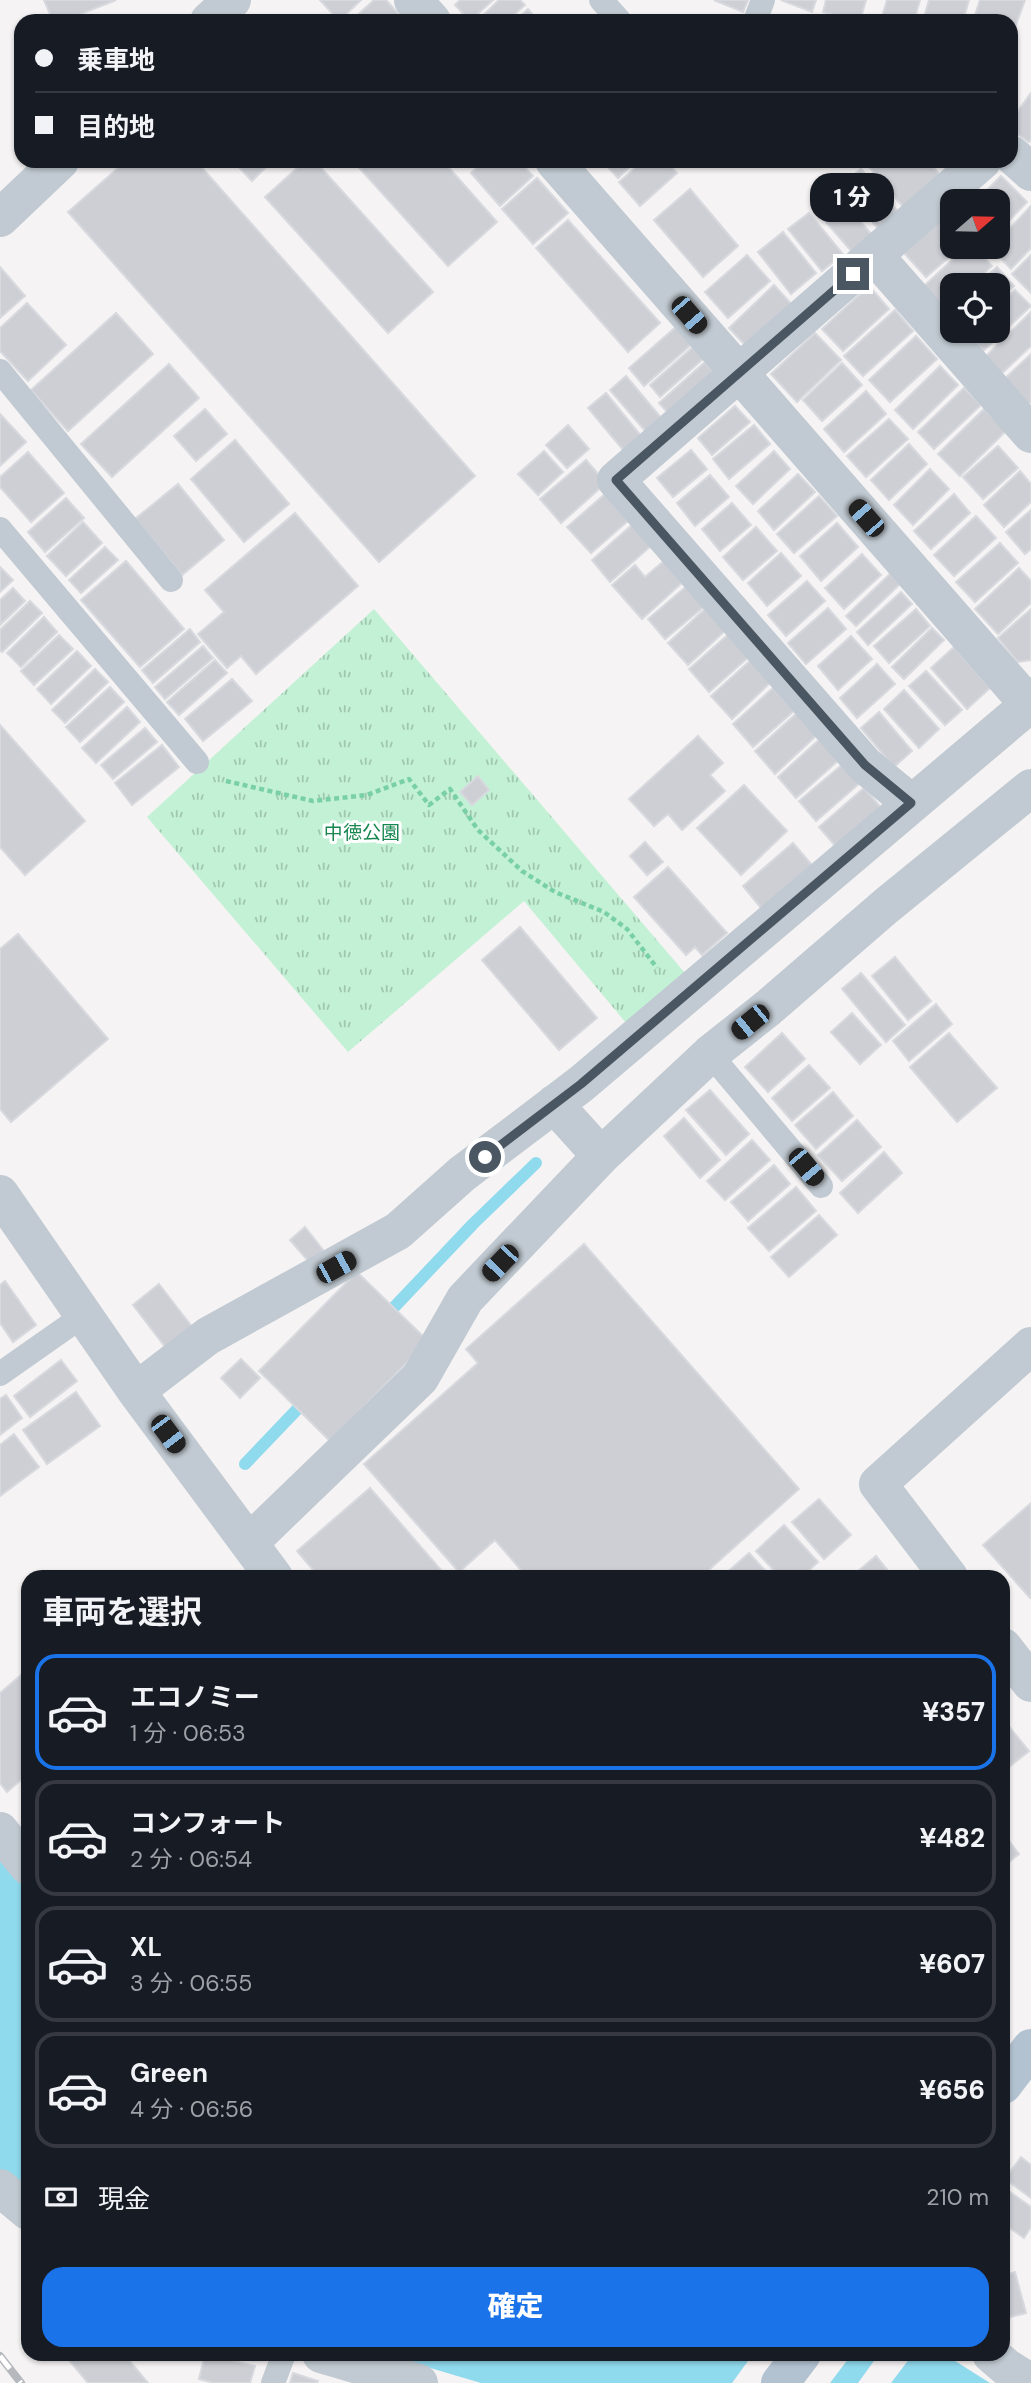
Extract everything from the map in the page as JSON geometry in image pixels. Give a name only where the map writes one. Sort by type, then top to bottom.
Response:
[{"type":"main road","points":[[1010,2076],[1031,2048]]},
{"type":"main road","points":[[779,2383],[796,2361]]},
{"type":"street","points":[[217,14],[232,0]]},
{"type":"street","points":[[413,0],[426,14]]},
{"type":"street","points":[[0,218],[54,168]]},
{"type":"street","points":[[136,1391],[208,1336],[390,1237],[463,1174],[581,1084],[1030,705],[560,168]]},
{"type":"street","points":[[911,803],[865,765],[616,480],[974,168]]},
{"type":"street","points":[[874,255],[1031,434]]},
{"type":"street","points":[[250,1542],[420,1378],[465,1299],[601,1156],[710,1054],[1031,788]]},
{"type":"street","points":[[554,1104],[601,1156]]},
{"type":"street","points":[[0,1194],[136,1391],[269,1570]]},
{"type":"street","points":[[944,1570],[878,1484],[1031,1346]]},
{"type":"street","points":[[1010,1656],[1031,1683]]},
{"type":"street","points":[[0,1831],[21,1857]]},
{"type":"street","points":[[0,2188],[21,2205]]},
{"type":"street","points":[[345,2361],[419,2383]]},
{"type":"street","points":[[999,2361],[1031,2383]]},
{"type":"lane","points":[[601,0],[614,14]]},
{"type":"lane","points":[[0,371],[171,580]]},
{"type":"lane","points":[[0,528],[197,762]]},
{"type":"lane","points":[[710,1054],[821,1185]]},
{"type":"lane","points":[[0,1374],[83,1315]]},
{"type":"lane","points":[[273,2383],[281,2361]]},
{"type":"path","points":[[197,762],[213,778],[313,801],[367,795],[409,779],[429,805],[450,789],[478,830],[522,871],[555,892],[604,912],[627,929],[681,1000]]},
{"type":"green space","name":"中徳公園","points":[[374,609],[685,973],[627,1024],[524,901],[348,1052],[147,817]]},
{"type":"water","points":[[0,1857],[21,1882],[21,2188],[0,2170]]},
{"type":"water","points":[[407,2361],[955,2361],[990,2383],[481,2383]]},
{"type":"pier","points":[[748,2361],[847,2361],[830,2383],[732,2383]]},
{"type":"pier","points":[[874,2361],[908,2361],[891,2383],[858,2383]]},
{"type":"building","points":[[44,0],[116,0],[81,14],[50,14]]},
{"type":"building","points":[[320,0],[361,0],[346,14],[333,14]]},
{"type":"building","points":[[374,0],[386,0],[399,14],[359,14]]},
{"type":"building","points":[[460,0],[493,0],[478,14],[463,14],[455,5]]},
{"type":"building","points":[[499,0],[520,0],[525,5],[515,14],[484,14]]},
{"type":"building","points":[[714,0],[748,0],[743,12]]},
{"type":"building","points":[[781,0],[816,0],[812,12]]},
{"type":"building","points":[[826,0],[866,0],[862,14],[823,12]]},
{"type":"building","points":[[887,0],[920,0],[916,14],[883,14]]},
{"type":"building","points":[[929,0],[969,0],[965,14],[925,14]]},
{"type":"building","points":[[980,0],[1025,0],[1018,19],[1018,14],[975,14]]},
{"type":"building","points":[[1031,93],[1029,142],[1018,134],[1018,111]]},
{"type":"building","points":[[118,168],[202,168],[475,476],[379,562],[68,212]]},
{"type":"building","points":[[240,168],[265,168],[252,181]]},
{"type":"building","points":[[297,168],[321,168],[433,292],[388,333],[265,197]]},
{"type":"building","points":[[359,168],[449,168],[497,222],[448,266]]},
{"type":"building","points":[[476,168],[526,168],[533,176],[500,206],[471,173]]},
{"type":"building","points":[[609,168],[629,168],[618,178]]},
{"type":"building","points":[[635,168],[672,168],[677,173],[640,206],[619,182]]},
{"type":"building","points":[[870,168],[934,168],[941,176],[904,208]]},
{"type":"building","points":[[861,169],[901,215],[881,232],[841,185]]},
{"type":"building","points":[[1001,176],[1027,202],[1010,220],[1010,189],[988,189]]},
{"type":"building","points":[[537,178],[568,213],[533,244],[502,209]]},
{"type":"building","points":[[831,188],[873,236],[853,253],[812,206]]},
{"type":"building","points":[[690,189],[738,246],[703,277],[654,220]]},
{"type":"building","points":[[1031,206],[1031,248],[1011,269],[1001,259],[1010,259],[1010,228]]},
{"type":"building","points":[[809,213],[843,254],[822,271],[788,229]]},
{"type":"building","points":[[568,220],[660,323],[628,352],[536,248]]},
{"type":"building","points":[[940,221],[940,259],[947,259],[926,277],[904,253]]},
{"type":"building","points":[[783,232],[816,273],[791,294],[758,252]]},
{"type":"building","points":[[747,255],[770,281],[728,318],[705,292]]},
{"type":"building","points":[[1031,255],[1031,293],[1012,274]]},
{"type":"building","points":[[953,259],[985,259],[992,266],[984,273],[940,273],[940,304],[924,286]]},
{"type":"building","points":[[0,267],[25,296],[0,318]]},
{"type":"building","points":[[997,267],[1002,273],[990,273]]},
{"type":"building","points":[[774,285],[794,307],[749,349],[729,328]]},
{"type":"building","points":[[869,286],[889,309],[843,351],[822,329]]},
{"type":"building","points":[[1015,290],[1031,306],[1010,326],[1010,295]]},
{"type":"building","points":[[27,303],[66,345],[28,381],[0,351],[0,328]]},
{"type":"building","points":[[895,310],[913,331],[863,376],[844,356]]},
{"type":"building","points":[[1031,312],[1031,346],[1000,375],[984,358],[999,343],[1010,343],[1010,333]]},
{"type":"building","points":[[116,313],[153,354],[68,431],[31,390]]},
{"type":"building","points":[[677,326],[692,344],[644,386],[629,368]]},
{"type":"building","points":[[815,333],[841,360],[797,402],[771,374]]},
{"type":"building","points":[[916,336],[937,359],[890,402],[869,380]]},
{"type":"building","points":[[975,343],[992,343],[983,351]]},
{"type":"building","points":[[693,347],[703,359],[660,397],[650,385]]},
{"type":"building","points":[[1031,354],[1031,402],[1025,407],[1001,382]]},
{"type":"building","points":[[705,362],[716,375],[671,416],[659,403]]},
{"type":"building","points":[[842,363],[862,385],[822,421],[803,400]]},
{"type":"building","points":[[169,364],[199,398],[112,477],[81,444]]},
{"type":"building","points":[[940,366],[958,385],[913,429],[895,410]]},
{"type":"building","points":[[626,376],[662,419],[647,433],[610,390]]},
{"type":"building","points":[[964,388],[981,405],[934,449],[918,432]]},
{"type":"building","points":[[866,391],[886,414],[844,452],[824,429]]},
{"type":"building","points":[[606,393],[641,436],[624,451],[588,408]]},
{"type":"building","points":[[735,406],[750,422],[712,455],[698,438]]},
{"type":"building","points":[[205,409],[227,434],[196,461],[174,436]]},
{"type":"building","points":[[984,409],[1006,431],[960,476],[938,454]]},
{"type":"building","points":[[0,414],[26,442],[0,466]]},
{"type":"building","points":[[889,419],[908,439],[866,477],[847,456]]},
{"type":"building","points":[[568,425],[589,449],[567,468],[546,445]]},
{"type":"building","points":[[754,425],[770,444],[729,479],[713,459]]},
{"type":"building","points":[[235,440],[289,504],[244,542],[191,479]]},
{"type":"building","points":[[909,444],[927,464],[889,500],[871,480]]},
{"type":"building","points":[[998,446],[1018,468],[983,499],[963,477]]},
{"type":"building","points":[[691,450],[707,469],[673,497],[657,478]]},
{"type":"building","points":[[544,451],[563,472],[538,495],[518,474]]},
{"type":"building","points":[[774,451],[790,469],[753,504],[736,486]]},
{"type":"building","points":[[28,452],[64,493],[31,522],[0,487],[0,477]]},
{"type":"building","points":[[586,460],[606,483],[561,523],[540,499]]},
{"type":"building","points":[[930,469],[949,489],[913,525],[894,505]]},
{"type":"building","points":[[1020,471],[1031,484],[1031,502],[1004,527],[984,505]]},
{"type":"building","points":[[798,474],[815,492],[774,530],[758,511]]},
{"type":"building","points":[[710,475],[729,497],[695,526],[677,503]]},
{"type":"building","points":[[178,484],[224,540],[182,575],[135,519]]},
{"type":"building","points":[[605,494],[628,521],[591,553],[567,527]]},
{"type":"building","points":[[954,494],[970,513],[931,549],[914,531]]},
{"type":"building","points":[[819,496],[837,516],[794,553],[777,534]]},
{"type":"building","points":[[66,498],[84,518],[45,552],[28,532]]},
{"type":"building","points":[[732,503],[751,525],[720,551],[702,529]]},
{"type":"building","points":[[1031,510],[1031,549],[1025,554],[1006,532]]},
{"type":"building","points":[[295,513],[358,586],[256,674],[241,656],[227,668],[198,634],[224,612],[205,590]]},
{"type":"building","points":[[976,516],[996,538],[954,576],[934,555]]},
{"type":"building","points":[[83,522],[102,543],[66,576],[47,556]]},
{"type":"building","points":[[837,523],[858,547],[821,581],[800,556]]},
{"type":"building","points":[[633,524],[652,545],[610,582],[592,560]]},
{"type":"building","points":[[756,527],[777,551],[743,580],[723,557]]},
{"type":"building","points":[[1000,543],[1018,563],[975,602],[956,582]]},
{"type":"building","points":[[105,547],[118,560],[81,593],[69,580]]},
{"type":"building","points":[[781,553],[801,576],[767,606],[748,583]]},
{"type":"building","points":[[862,554],[881,575],[844,609],[825,588]]},
{"type":"building","points":[[126,561],[184,629],[140,667],[81,600]]},
{"type":"building","points":[[664,561],[683,582],[642,619],[612,585],[635,565],[645,577]]},
{"type":"building","points":[[0,567],[13,580],[0,592]]},
{"type":"building","points":[[1019,568],[1031,581],[1031,603],[998,634],[975,609]]},
{"type":"building","points":[[890,574],[900,584],[856,626],[846,616]]},
{"type":"building","points":[[807,581],[825,601],[786,636],[768,615]]},
{"type":"building","points":[[688,585],[706,605],[665,639],[648,619]]},
{"type":"building","points":[[13,588],[25,601],[0,625],[0,600]]},
{"type":"building","points":[[901,592],[912,604],[868,645],[857,632]]},
{"type":"building","points":[[30,601],[42,613],[2,652],[0,630]]},
{"type":"building","points":[[706,608],[726,630],[688,665],[668,643]]},
{"type":"building","points":[[828,608],[846,629],[806,664],[788,643]]},
{"type":"building","points":[[916,609],[930,626],[889,663],[874,646]]},
{"type":"building","points":[[1031,609],[1031,660],[1018,662],[998,638]]},
{"type":"building","points":[[44,617],[57,632],[21,667],[7,653]]},
{"type":"building","points":[[932,628],[944,640],[904,679],[892,667]]},
{"type":"building","points":[[190,629],[200,642],[153,683],[142,670]]},
{"type":"building","points":[[731,632],[751,655],[709,692],[689,669]]},
{"type":"building","points":[[59,635],[73,649],[34,685],[21,671]]},
{"type":"building","points":[[851,636],[872,659],[838,690],[818,666]]},
{"type":"building","points":[[203,646],[213,658],[165,699],[155,687]]},
{"type":"building","points":[[954,647],[990,688],[967,709],[931,668]]},
{"type":"building","points":[[77,651],[91,666],[51,704],[37,689]]},
{"type":"building","points":[[752,659],[772,681],[732,719],[711,696]]},
{"type":"building","points":[[215,660],[227,673],[179,715],[167,702]]},
{"type":"building","points":[[877,664],[895,684],[857,718],[840,698]]},
{"type":"building","points":[[95,669],[108,682],[65,723],[52,710]]},
{"type":"building","points":[[926,671],[962,710],[945,725],[909,686]]},
{"type":"building","points":[[232,679],[252,701],[203,741],[185,719]]},
{"type":"building","points":[[110,687],[124,702],[80,742],[66,727]]},
{"type":"building","points":[[773,688],[794,711],[753,747],[733,724]]},
{"type":"building","points":[[904,690],[939,729],[919,748],[884,709]]},
{"type":"building","points":[[127,707],[140,722],[96,763],[82,748]]},
{"type":"building","points":[[879,712],[912,751],[894,767],[861,728]]},
{"type":"building","points":[[797,713],[817,735],[775,774],[755,751]]},
{"type":"building","points":[[0,725],[85,821],[25,875],[0,847]]},
{"type":"building","points":[[145,728],[157,742],[113,779],[101,765]]},
{"type":"building","points":[[698,736],[723,763],[710,775],[725,791],[682,830],[668,814],[654,826],[629,799]]},
{"type":"building","points":[[821,738],[840,759],[796,798],[778,777]]},
{"type":"building","points":[[162,745],[179,767],[132,805],[115,783]]},
{"type":"building","points":[[844,763],[861,782],[816,821],[799,801]]},
{"type":"building","points":[[478,776],[489,790],[472,805],[460,792]]},
{"type":"building","points":[[744,785],[787,831],[741,875],[697,828]]},
{"type":"building","points":[[864,788],[883,810],[838,849],[819,827]]},
{"type":"building","points":[[645,842],[663,862],[647,875],[630,856]]},
{"type":"building","points":[[793,843],[817,871],[766,914],[743,886]]},
{"type":"building","points":[[668,867],[727,933],[702,955],[695,947],[686,955],[634,897]]},
{"type":"building","points":[[520,927],[597,1018],[559,1050],[482,960]]},
{"type":"building","points":[[18,934],[108,1039],[11,1122],[0,1109],[0,949]]},
{"type":"building","points":[[895,957],[931,1001],[908,1020],[872,976]]},
{"type":"building","points":[[861,973],[905,1025],[886,1042],[842,989]]},
{"type":"building","points":[[936,1004],[952,1024],[909,1061],[893,1041]]},
{"type":"building","points":[[852,1013],[881,1045],[860,1064],[831,1032]]},
{"type":"building","points":[[782,1033],[805,1059],[768,1092],[745,1067]]},
{"type":"building","points":[[949,1033],[997,1088],[957,1122],[910,1067]]},
{"type":"building","points":[[809,1065],[830,1088],[792,1121],[772,1098]]},
{"type":"building","points":[[710,1090],[749,1134],[726,1155],[686,1110]]},
{"type":"building","points":[[833,1092],[853,1116],[816,1149],[795,1125]]},
{"type":"building","points":[[684,1118],[720,1160],[700,1178],[664,1136]]},
{"type":"building","points":[[857,1120],[881,1147],[842,1181],[818,1155]]},
{"type":"building","points":[[752,1140],[770,1160],[725,1200],[707,1181]]},
{"type":"building","points":[[884,1152],[902,1173],[858,1213],[840,1193]]},
{"type":"building","points":[[774,1165],[790,1184],[748,1221],[731,1202]]},
{"type":"building","points":[[796,1187],[816,1211],[769,1251],[748,1228]]},
{"type":"building","points":[[819,1215],[837,1235],[789,1277],[771,1257]]},
{"type":"building","points":[[305,1227],[324,1251],[310,1263],[290,1240]]},
{"type":"building","points":[[584,1244],[799,1489],[709,1570],[521,1570],[495,1540],[461,1570],[457,1570],[364,1464],[478,1363],[466,1349]]},
{"type":"building","points":[[357,1272],[428,1341],[330,1441],[259,1371]]},
{"type":"building","points":[[5,1281],[36,1325],[13,1342],[0,1323],[0,1285]]},
{"type":"building","points":[[159,1284],[193,1328],[166,1348],[133,1305]]},
{"type":"building","points":[[241,1359],[260,1378],[240,1398],[221,1378]]},
{"type":"building","points":[[61,1360],[77,1381],[30,1417],[14,1396]]},
{"type":"building","points":[[76,1392],[100,1426],[47,1464],[23,1430]]},
{"type":"building","points":[[6,1395],[22,1418],[0,1435],[0,1399]]},
{"type":"building","points":[[14,1434],[39,1467],[0,1496],[0,1445]]},
{"type":"building","points":[[370,1488],[441,1570],[313,1570],[297,1551]]},
{"type":"building","points":[[819,1499],[851,1535],[824,1559],[792,1522]]},
{"type":"building","points":[[1031,1503],[1031,1598],[1010,1575],[1010,1570],[1005,1570],[983,1545]]},
{"type":"building","points":[[784,1525],[818,1562],[809,1570],[774,1570],[756,1551]]},
{"type":"building","points":[[749,1553],[765,1570],[730,1570]]},
{"type":"building","points":[[876,1556],[887,1570],[859,1570]]},
{"type":"building","points":[[21,1675],[21,1780],[7,1792],[0,1783],[0,1693]]},
{"type":"building","points":[[1010,1728],[1029,1751],[1010,1766]]},
{"type":"building","points":[[1010,1842],[1019,1854],[1010,1861]]},
{"type":"building","points":[[1021,2157],[1031,2165],[1031,2198],[1010,2183],[1010,2172]]},
{"type":"building","points":[[1010,2192],[1031,2207],[1031,2227],[1024,2238],[1010,2228]]},
{"type":"building","points":[[1015,2272],[1026,2313],[1010,2317],[1010,2274]]},
{"type":"building","points":[[70,2361],[130,2361],[148,2383],[88,2383]]},
{"type":"building","points":[[203,2361],[234,2361],[255,2366],[250,2383],[214,2383],[199,2379]]},
{"type":"building","points":[[293,2373],[318,2381],[290,2383]]},
{"type":"waterway","points":[[382,1320],[473,1224],[536,1163]]},
{"type":"waterway","points":[[245,1464],[307,1399]]},
{"type":"railway","points":[[0,2356],[21,2383]]},
{"type":"route","points":[[485,1157],[581,1084],[911,803],[865,765],[616,480],[853,274]]}]
